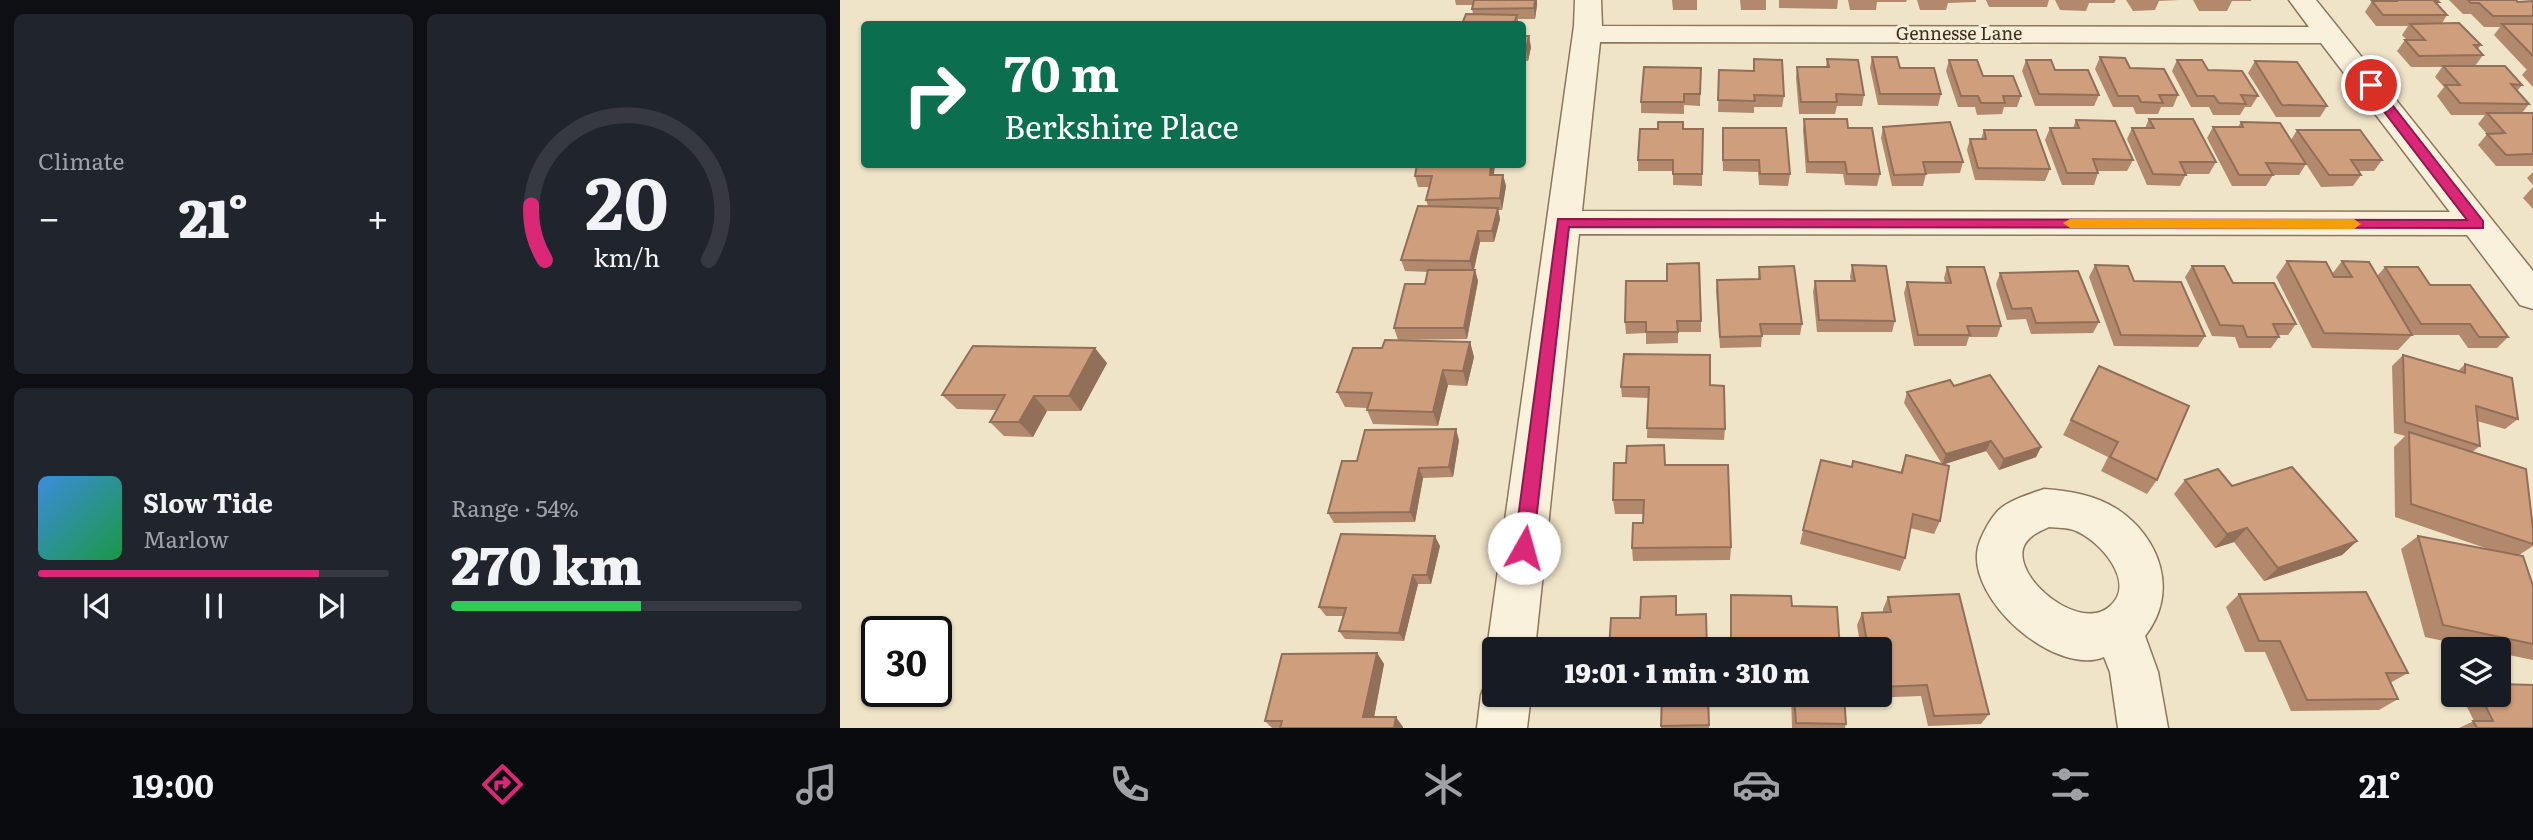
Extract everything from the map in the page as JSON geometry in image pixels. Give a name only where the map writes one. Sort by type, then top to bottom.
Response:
[{"type":"street","points":[[2302,0],[2533,296]]},
{"type":"street","points":[[1512,637],[1588,17]]},
{"type":"street","name":"Gennesse Lane","points":[[1588,17],[2330,35]]},
{"type":"street","points":[[1563,222],[2479,224]]},
{"type":"street","points":[[2119,629],[2134,672],[2143,728]]},
{"type":"street","points":[[1502,728],[1505,707]]},
{"type":"building","points":[[1474,0],[1535,0],[1534,8],[1472,9]]},
{"type":"building","points":[[2396,0],[2437,0],[2439,2],[2435,2],[2447,15],[2383,15],[2372,1],[2398,1]]},
{"type":"building","points":[[2468,0],[2533,1],[2533,16],[2493,16],[2479,3],[2471,3]]},
{"type":"building","points":[[1466,14],[1517,15],[1515,21],[1463,21]]},
{"type":"building","points":[[2459,23],[2481,45],[2474,45],[2483,55],[2419,56],[2405,40],[2425,40],[2410,24]]},
{"type":"building","points":[[2502,24],[2533,24],[2533,56]]},
{"type":"building","points":[[1872,57],[1897,57],[1900,68],[1934,68],[1941,94],[1880,94]]},
{"type":"building","points":[[2100,57],[2125,58],[2130,68],[2164,69],[2178,95],[2159,95],[2163,103],[2141,102],[2138,96],[2118,96]]},
{"type":"building","points":[[1754,59],[1782,60],[1784,96],[1754,95],[1755,101],[1718,100],[1719,70],[1754,71]]},
{"type":"building","points":[[1827,59],[1858,60],[1864,95],[1836,94],[1837,102],[1801,102],[1797,67],[1829,67]]},
{"type":"building","points":[[1949,60],[1977,60],[1983,76],[2013,76],[2021,96],[2003,96],[2005,103],[1981,103],[1978,96],[1961,96]]},
{"type":"building","points":[[2026,60],[2051,60],[2055,70],[2088,70],[2099,95],[2039,94]]},
{"type":"building","points":[[2177,60],[2202,60],[2208,70],[2242,71],[2258,96],[2241,95],[2246,104],[2219,103],[2214,96],[2197,96]]},
{"type":"building","points":[[2255,61],[2297,62],[2327,106],[2282,105]]},
{"type":"building","points":[[2443,66],[2505,66],[2522,85],[2511,84],[2529,104],[2460,103],[2445,85],[2460,85]]},
{"type":"building","points":[[1644,67],[1701,68],[1700,94],[1684,94],[1684,102],[1641,102]]},
{"type":"building","points":[[2487,113],[2533,113],[2533,154],[2506,155],[2487,134],[2505,133]]},
{"type":"building","points":[[1804,119],[1847,119],[1848,128],[1872,128],[1880,174],[1847,174],[1845,162],[1808,162]]},
{"type":"building","points":[[2149,119],[2193,119],[2216,162],[2180,162],[2186,175],[2153,174],[2132,128],[2154,128]]},
{"type":"building","points":[[2076,120],[2115,121],[2133,160],[2093,159],[2098,173],[2067,173],[2050,128],[2079,128]]},
{"type":"building","points":[[1658,122],[1683,122],[1683,129],[1703,129],[1702,174],[1673,174],[1673,160],[1638,160],[1640,129],[1658,129]]},
{"type":"building","points":[[1950,122],[1963,162],[1923,162],[1926,174],[1894,175],[1883,127]]},
{"type":"building","points":[[2241,122],[2280,123],[2306,164],[2266,163],[2273,175],[2239,175],[2213,127],[2243,127]]},
{"type":"building","points":[[1723,128],[1786,128],[1790,174],[1760,174],[1759,160],[1723,160]]},
{"type":"building","points":[[1984,130],[2036,130],[2050,169],[1978,168],[1970,139],[1986,139]]},
{"type":"building","points":[[2297,130],[2360,130],[2382,160],[2351,160],[2361,175],[2329,175]]},
{"type":"building","points":[[1416,168],[1491,168],[1490,175],[1503,175],[1500,198],[1426,200],[1432,176],[1415,176]]},
{"type":"building","points":[[1418,206],[1498,208],[1492,231],[1478,231],[1470,261],[1401,260]]},
{"type":"building","points":[[2287,261],[2326,262],[2334,277],[2352,277],[2342,261],[2369,262],[2412,335],[2324,333]]},
{"type":"building","points":[[1699,263],[1701,321],[1677,321],[1678,332],[1646,332],[1646,322],[1625,322],[1626,281],[1667,281],[1667,264]]},
{"type":"building","points":[[1852,265],[1886,266],[1895,321],[1819,320],[1815,281],[1855,281]]},
{"type":"building","points":[[2095,265],[2128,266],[2134,281],[2181,282],[2205,336],[2121,335]]},
{"type":"building","points":[[1794,266],[1802,324],[1760,324],[1762,336],[1720,337],[1717,280],[1760,279],[1759,267]]},
{"type":"building","points":[[2192,266],[2224,266],[2233,283],[2274,283],[2296,324],[2273,324],[2279,337],[2247,337],[2243,326],[2220,325]]},
{"type":"building","points":[[1947,267],[1984,267],[2001,326],[1967,326],[1970,335],[1918,335],[1907,282],[1951,283]]},
{"type":"building","points":[[2385,267],[2418,267],[2430,285],[2470,285],[2508,337],[2479,337],[2470,324],[2421,324]]},
{"type":"building","points":[[1428,270],[1475,270],[1464,328],[1394,328],[1405,284],[1425,284]]},
{"type":"building","points":[[2078,271],[2099,322],[2036,323],[2031,308],[2012,309],[2000,273]]},
{"type":"building","points":[[1385,340],[1470,342],[1463,371],[1443,370],[1433,412],[1367,410],[1372,393],[1337,392],[1353,348],[1382,348]]},
{"type":"building","points":[[973,346],[1095,348],[1069,396],[1034,396],[1019,422],[990,422],[1005,395],[942,395]]},
{"type":"building","points":[[1624,354],[1710,355],[1710,385],[1724,386],[1725,429],[1647,428],[1649,387],[1621,387]]},
{"type":"building","points":[[2403,355],[2465,373],[2465,364],[2512,378],[2518,419],[2476,406],[2480,446],[2405,422]]},
{"type":"building","points":[[2099,366],[2189,406],[2157,480],[2110,457],[2118,442],[2071,420]]},
{"type":"building","points":[[1990,375],[2041,447],[2004,459],[1991,441],[1946,454],[1907,392],[1950,380],[1954,386]]},
{"type":"building","points":[[1456,429],[1449,467],[1419,468],[1410,512],[1328,513],[1342,461],[1357,461],[1365,430]]},
{"type":"building","points":[[2409,432],[2526,469],[2533,544],[2411,504]]},
{"type":"building","points":[[1664,445],[1665,465],[1728,465],[1731,547],[1632,548],[1633,523],[1643,523],[1644,500],[1613,500],[1614,463],[1626,463],[1627,446]]},
{"type":"building","points":[[1906,455],[1949,466],[1940,521],[1913,514],[1905,558],[1803,530],[1821,460],[1852,467],[1853,461],[1902,473]]},
{"type":"building","points":[[2292,467],[2357,541],[2278,568],[2247,528],[2227,534],[2185,480],[2218,469],[2232,486]]},
{"type":"building","points":[[1341,534],[1435,536],[1427,575],[1413,575],[1399,633],[1339,631],[1346,608],[1319,607]]},
{"type":"building","points":[[2418,536],[2523,556],[2533,586],[2533,644],[2511,639],[2511,637],[2443,625]]},
{"type":"building","points":[[2366,592],[2408,673],[2386,673],[2398,699],[2307,700],[2280,641],[2259,641],[2239,594]]},
{"type":"building","points":[[1959,594],[1989,714],[1934,716],[1927,685],[1892,686],[1892,637],[1866,637],[1862,613],[1891,612],[1888,597]]},
{"type":"building","points":[[1731,595],[1791,596],[1792,606],[1837,607],[1839,637],[1731,637]]},
{"type":"building","points":[[1676,596],[1676,615],[1706,614],[1707,637],[1610,637],[1611,618],[1640,618],[1641,597]]},
{"type":"building","points":[[1377,653],[1363,717],[1396,717],[1394,728],[1280,728],[1282,721],[1265,721],[1282,654]]},
{"type":"building","points":[[2511,684],[2533,685],[2533,728],[2477,728],[2473,721],[2493,721],[2486,707],[2511,707]]},
{"type":"building","points":[[1662,707],[1708,707],[1709,725],[1661,726]]},
{"type":"building","points":[[1795,707],[1845,707],[1846,724],[1796,723]]},
{"type":"slow traffic","points":[[2070,223],[2354,224]]},
{"type":"route","points":[[1524,548],[1563,222],[2479,224],[2371,85]]}]
